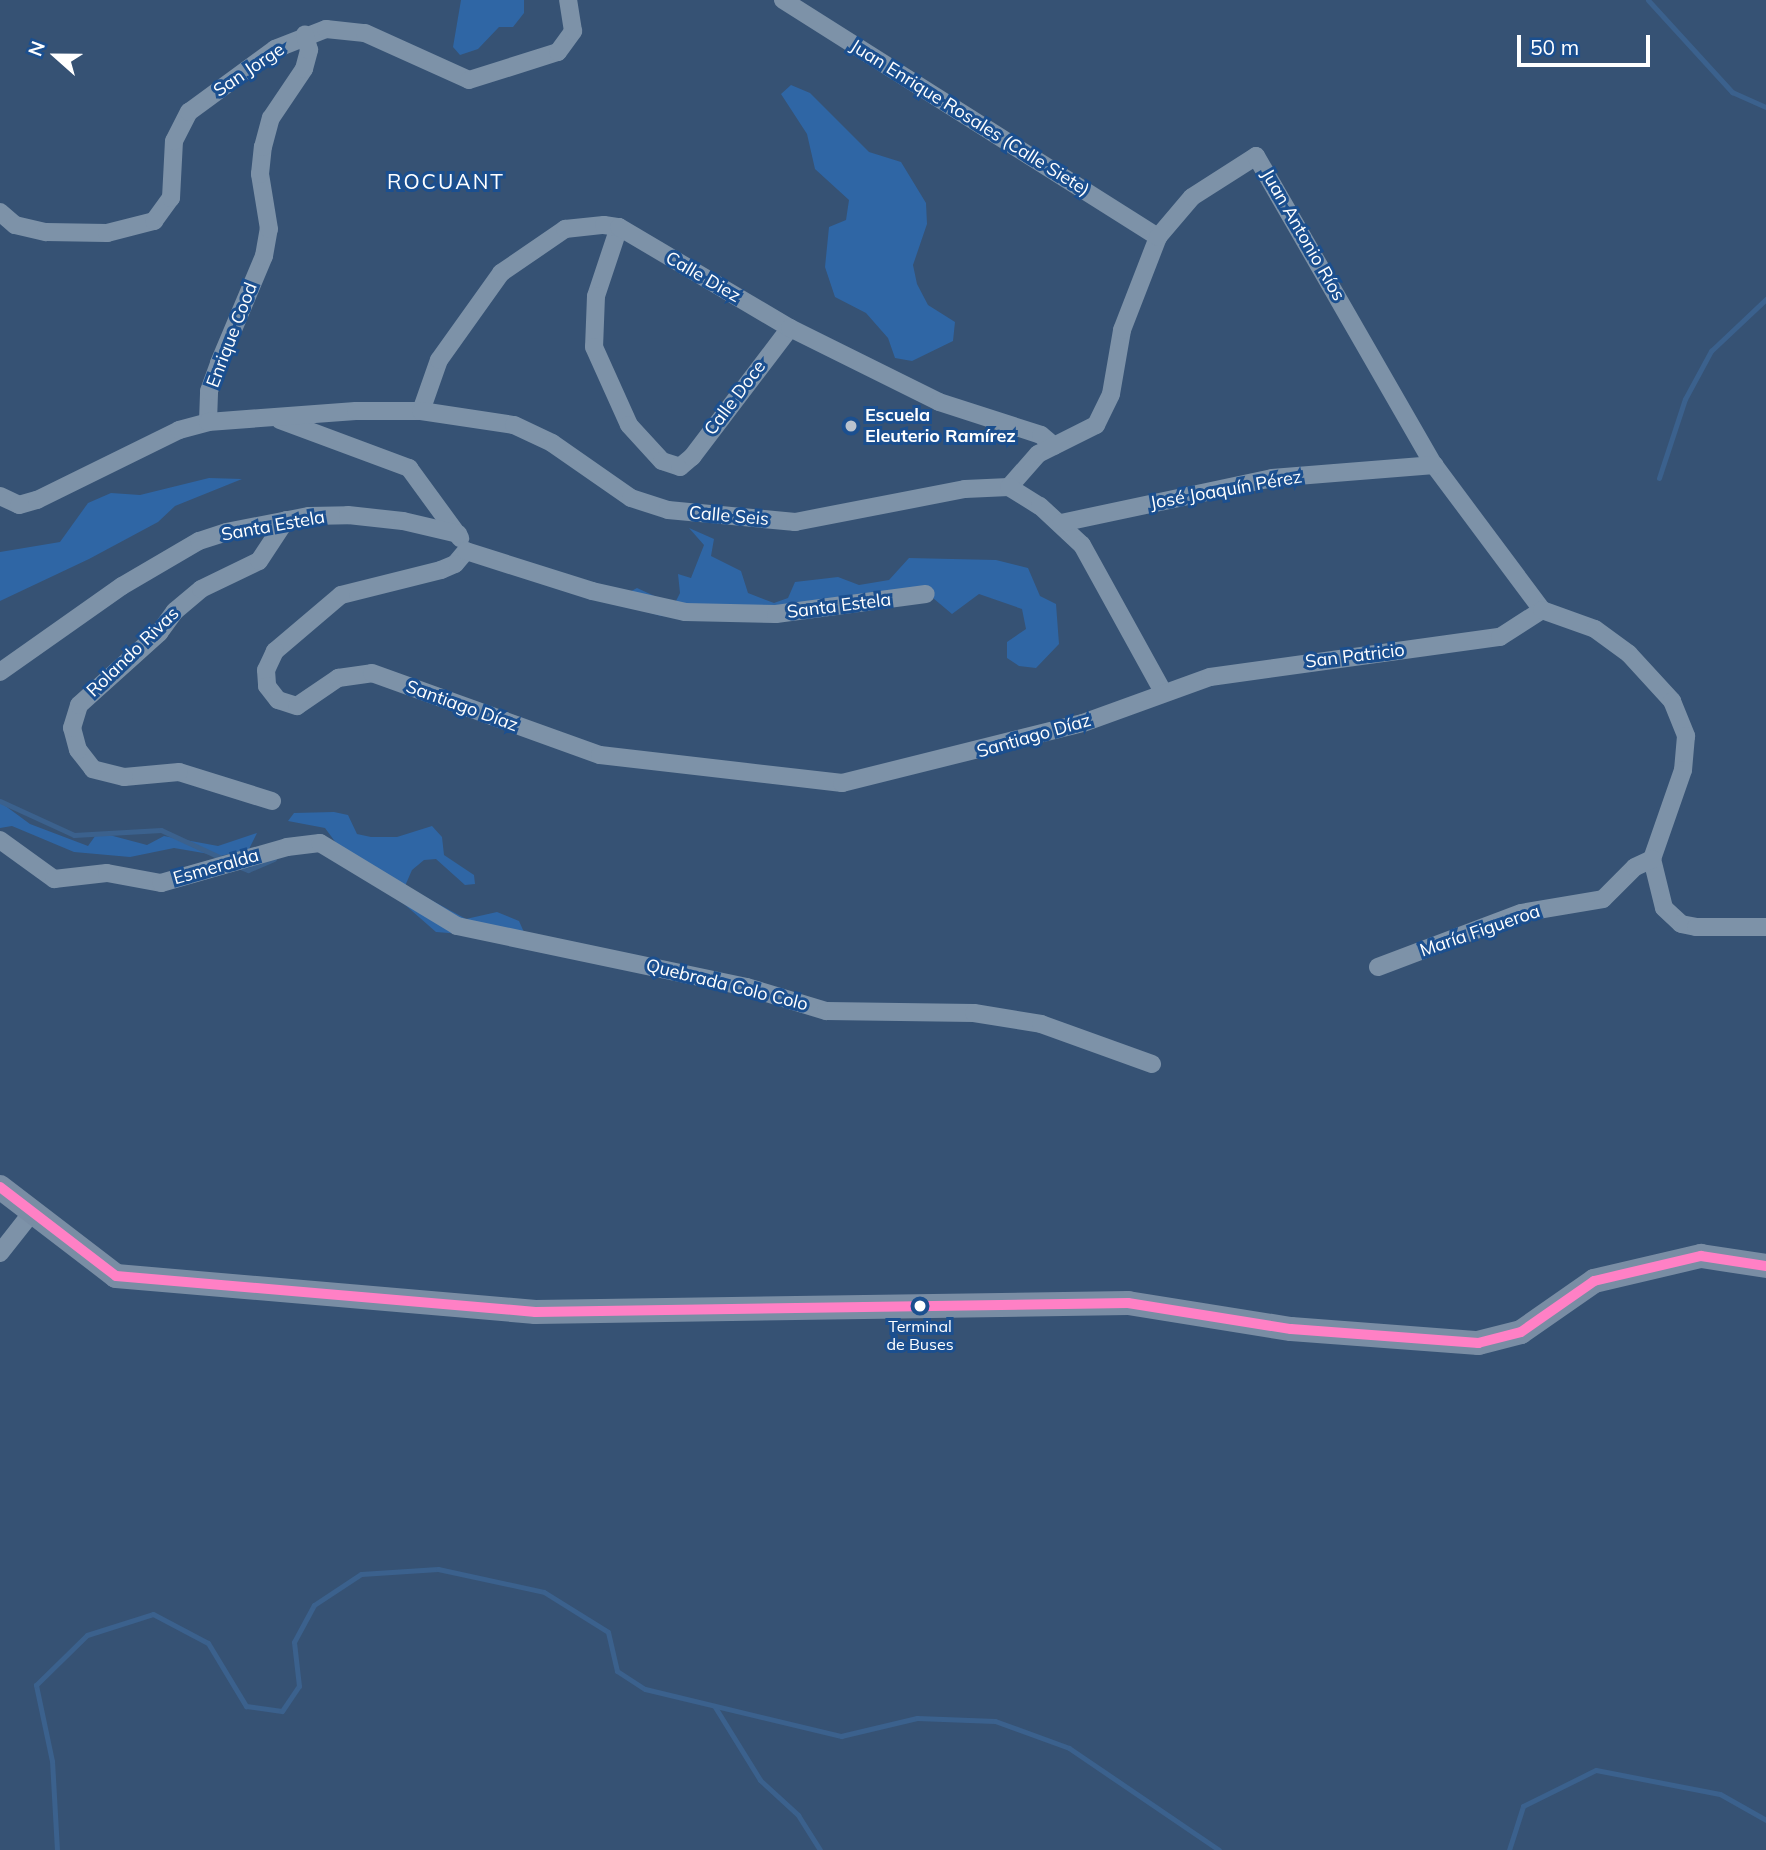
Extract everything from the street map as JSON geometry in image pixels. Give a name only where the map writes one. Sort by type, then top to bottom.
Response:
[{"type":"street","name":"San Jorge","points":[[0,212],[15,225],[46,232],[107,233],[153,221],[171,198],[174,141],[189,112],[255,61],[305,35],[326,29],[365,33],[469,80],[558,52],[573,31],[568,0]]},
{"type":"street","name":"Juan Enrique Rosales (Calle Siete)","points":[[783,0],[1158,237]]},
{"type":"street","name":"Enrique Cood","points":[[208,422],[219,363],[264,256],[269,229],[260,174],[263,147],[271,118],[304,69],[309,50],[305,35]]},
{"type":"street","name":"Juan Antonio Ríos","points":[[1009,487],[1038,454],[1096,425],[1111,394],[1122,330],[1158,237],[1192,197],[1256,156],[1434,465],[1542,610]]},
{"type":"street","points":[[421,411],[439,360],[501,273],[565,229],[619,227]]},
{"type":"street","name":"Calle Diez","points":[[619,227],[790,328],[939,402],[1041,435],[1054,446]]},
{"type":"street","name":"Calle Doce","points":[[619,227],[596,296],[594,347],[629,425],[662,461],[680,467],[692,457],[790,328]]},
{"type":"street","name":"Calle Seis","points":[[208,422],[421,411],[535,432],[604,482],[668,510],[795,522],[965,489],[1009,487]]},
{"type":"street","points":[[272,417],[409,468],[462,543]]},
{"type":"street","points":[[0,496],[19,505],[37,500],[178,430],[208,422]]},
{"type":"street","name":"José Joaquín Pérez","points":[[1061,523],[1272,478],[1434,465]]},
{"type":"street","points":[[1009,487],[1061,523],[1082,545],[1163,692]]},
{"type":"street","name":"Santa Estela","points":[[0,673],[122,586],[199,541],[286,520],[385,518],[462,543],[580,588],[685,612],[776,614],[926,594]]},
{"type":"street","name":"Rolando Rivas","points":[[272,801],[179,772],[124,777],[93,769],[78,750],[72,728],[79,705],[159,633],[175,611],[201,589],[258,561],[286,520]]},
{"type":"street","name":"Santiago Díaz","points":[[462,543],[455,565],[341,595],[275,651],[266,670],[267,686],[278,700],[297,706],[338,678],[354,672],[372,673],[600,755],[842,783],[1083,723],[1163,692]]},
{"type":"street","points":[[1542,610],[1595,629],[1629,654],[1672,701],[1686,736],[1683,770],[1653,859],[1664,908],[1681,924],[1766,927]]},
{"type":"street","name":"San Patricio","points":[[1163,692],[1210,677],[1500,637],[1542,610]]},
{"type":"street","name":"Esmeralda","points":[[0,840],[54,879],[107,873],[161,883],[287,847],[320,843]]},
{"type":"street","name":"Quebrada Colo Colo","points":[[320,843],[457,926],[747,987],[826,1011],[974,1013],[1041,1024],[1152,1064]]},
{"type":"street","name":"María Figueroa","points":[[1378,967],[1521,914],[1602,899],[1635,867],[1653,859]]},
{"type":"street","points":[[0,1187],[107,1272],[178,1285],[536,1312],[752,1305],[1128,1303],[1291,1329],[1478,1343],[1521,1332],[1594,1281],[1701,1256],[1766,1266]]},
{"type":"street","points":[[0,1253],[33,1211]]},
{"type":"shaded area","points":[[461,0],[524,0],[524,13],[513,27],[499,27],[478,49],[460,55],[453,47]]},
{"type":"shaded area","points":[[791,85],[810,93],[869,152],[901,162],[926,203],[927,224],[913,265],[917,284],[928,305],[955,322],[953,341],[912,361],[895,358],[888,338],[866,313],[835,297],[825,267],[829,227],[846,220],[849,200],[815,169],[807,134],[781,94]]},
{"type":"shaded area","points":[[209,478],[242,479],[175,506],[158,522],[89,559],[0,601],[0,552],[60,542],[88,503],[111,493],[140,495]]},
{"type":"shaded area","points":[[689,528],[714,539],[711,556],[741,571],[748,593],[774,603],[788,598],[795,582],[838,577],[859,585],[889,580],[909,558],[996,560],[1028,568],[1040,596],[1056,604],[1059,644],[1036,668],[1019,666],[1007,658],[1007,642],[1026,629],[1022,609],[979,594],[952,614],[927,593],[774,621],[661,616],[627,606],[620,597],[637,588],[674,605],[680,593],[678,574],[691,578],[704,545]]},
{"type":"shaded area","points":[[0,802],[30,824],[88,846],[98,832],[147,845],[164,836],[218,846],[257,833],[249,849],[221,856],[174,848],[130,857],[74,852],[12,826],[0,828]]},
{"type":"shaded area","points":[[334,812],[348,815],[357,834],[371,837],[397,837],[432,826],[442,837],[444,855],[474,875],[475,884],[465,885],[436,859],[424,860],[412,870],[405,886],[466,919],[497,912],[519,921],[527,939],[436,932],[339,847],[325,828],[288,821],[294,813]]},
{"type":"waterway","points":[[1648,0],[1732,92],[1766,107]]},
{"type":"waterway","points":[[1659,478],[1685,399],[1711,351],[1766,299]]},
{"type":"waterway","name":"Quebrada Colo Colo","points":[[0,801],[74,835],[161,830],[226,860]]},
{"type":"waterway","name":"Quebrada Colo Colo","points":[[238,866],[248,870],[274,859]]},
{"type":"waterway","points":[[57,1850],[52,1761],[36,1685],[87,1635],[153,1614],[208,1643],[246,1706],[282,1711],[299,1686],[294,1642],[314,1605],[361,1574],[438,1569],[544,1592],[608,1632],[617,1671],[645,1689],[841,1736],[917,1718],[995,1721],[1069,1748],[1219,1850]]},
{"type":"waterway","points":[[715,1707],[760,1780],[798,1815],[820,1850]]},
{"type":"waterway","points":[[1509,1850],[1523,1806],[1596,1770],[1720,1794],[1766,1820]]},
{"type":"transit line","points":[[0,1187],[116,1276],[535,1312],[1128,1303],[1291,1329],[1478,1343],[1521,1332],[1594,1281],[1701,1256],[1766,1266]]},
{"type":"place","name":"Escuela Eleuterio Ramírez","points":[[851,426]]},
{"type":"place","name":"Terminal de Buses","points":[[920,1306]]},
{"type":"district","name":"ROCUANT","points":[[446,181]]}]
